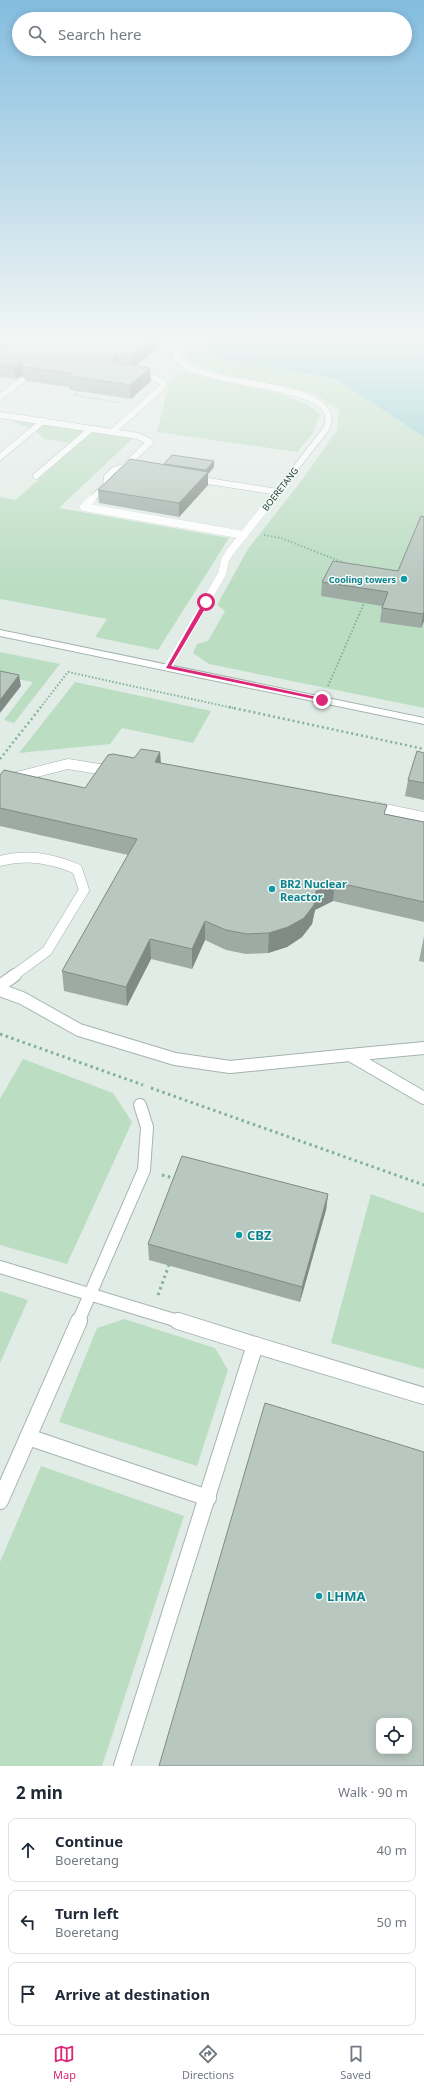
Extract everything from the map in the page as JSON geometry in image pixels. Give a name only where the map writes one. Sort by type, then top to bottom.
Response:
[{"type":"street","points":[[0,633],[424,721]]},
{"type":"lane","points":[[32,419],[138,436],[150,442],[124,467]]},
{"type":"lane","points":[[112,432],[126,419]]},
{"type":"lane","name":"BOERETANG","points":[[168,667],[222,574],[225,560],[237,542],[246,534],[326,429],[330,419]]},
{"type":"lane","points":[[0,457],[43,421]]},
{"type":"lane","points":[[36,476],[91,428]]},
{"type":"lane","points":[[132,468],[124,467],[114,470],[107,477],[106,485],[84,507],[246,534]]},
{"type":"lane","points":[[186,477],[278,492]]},
{"type":"lane","points":[[0,787],[5,780],[68,764],[99,769],[120,766]]},
{"type":"lane","points":[[369,806],[424,817]]},
{"type":"lane","points":[[0,862],[20,856],[50,858],[78,869],[84,890],[47,951],[0,986]]},
{"type":"lane","points":[[0,990],[22,998],[79,1030],[175,1059],[230,1067],[424,1048]]},
{"type":"lane","points":[[350,1055],[424,1098]]},
{"type":"lane","points":[[0,1501],[144,1170],[148,1127],[140,1105]]},
{"type":"lane","points":[[0,1267],[91,1293],[255,1346],[424,1396]]},
{"type":"lane","points":[[122,1766],[255,1346]]},
{"type":"lane","points":[[28,1437],[208,1498]]},
{"type":"path","points":[[246,534],[281,538],[349,565]]},
{"type":"path","points":[[322,700],[368,596]]},
{"type":"path","points":[[0,760],[68,672],[424,749]]},
{"type":"path","points":[[0,1034],[424,1185]]},
{"type":"path","points":[[151,1312],[168,1265]]},
{"type":"green space","points":[[160,419],[318,419],[313,433],[297,452],[157,432]]},
{"type":"green space","points":[[338,419],[397,419],[424,437],[424,708],[209,664],[193,653],[197,644],[208,641],[225,611],[217,605],[248,549],[302,480],[337,430]]},
{"type":"green space","points":[[14,420],[133,438],[59,508],[229,538],[158,650],[95,637],[107,619],[0,599],[0,497],[16,500],[78,444],[44,439],[35,430],[16,423]]},
{"type":"green space","points":[[0,652],[60,664],[14,723],[4,720],[33,682],[0,676]]},
{"type":"green space","points":[[75,682],[211,711],[193,743],[122,728],[110,744],[19,753]]},
{"type":"green space","points":[[23,1059],[113,1093],[132,1122],[67,1264],[0,1245],[0,1099]]},
{"type":"green space","points":[[371,1194],[424,1213],[424,1369],[331,1343]]},
{"type":"green space","points":[[0,1291],[28,1300],[0,1363]]},
{"type":"green space","points":[[124,1319],[215,1348],[228,1370],[197,1466],[59,1422],[97,1328]]},
{"type":"green space","points":[[41,1466],[184,1516],[102,1766],[0,1766],[0,1562]]},
{"type":"water","points":[[397,419],[424,419],[424,437]]},
{"type":"building","points":[[172,455],[214,461],[206,470],[164,464]]},
{"type":"building","points":[[130,459],[208,472],[179,503],[98,490]]},
{"type":"building","points":[[421,516],[424,517],[423,614],[382,608],[388,592],[322,582],[333,561],[398,571]]},
{"type":"building","points":[[0,671],[19,675],[0,700]]},
{"type":"building","name":"BR2 Nuclear Reactor","points":[[141,749],[160,752],[155,762],[387,805],[384,814],[424,822],[424,902],[335,882],[316,891],[314,905],[304,918],[288,927],[269,933],[247,934],[226,930],[205,921],[192,949],[150,939],[126,987],[62,971],[137,839],[0,808],[0,775],[4,770],[85,788],[108,755],[113,754],[134,758]]},
{"type":"building","points":[[417,751],[424,753],[424,783],[408,780]]},
{"type":"building","name":"CBZ","points":[[182,1156],[328,1194],[302,1287],[148,1244]]},
{"type":"building","name":"LHMA","points":[[265,1403],[424,1452],[424,1766],[159,1766]]},
{"type":"place","name":"Cooling towers","points":[[404,579]]},
{"type":"place","name":"BR2 Nuclear Reactor","points":[[272,889]]},
{"type":"place","name":"CBZ","points":[[239,1235]]},
{"type":"place","name":"LHMA","points":[[319,1596]]},
{"type":"route","points":[[206,602],[168,667],[322,700]]}]
